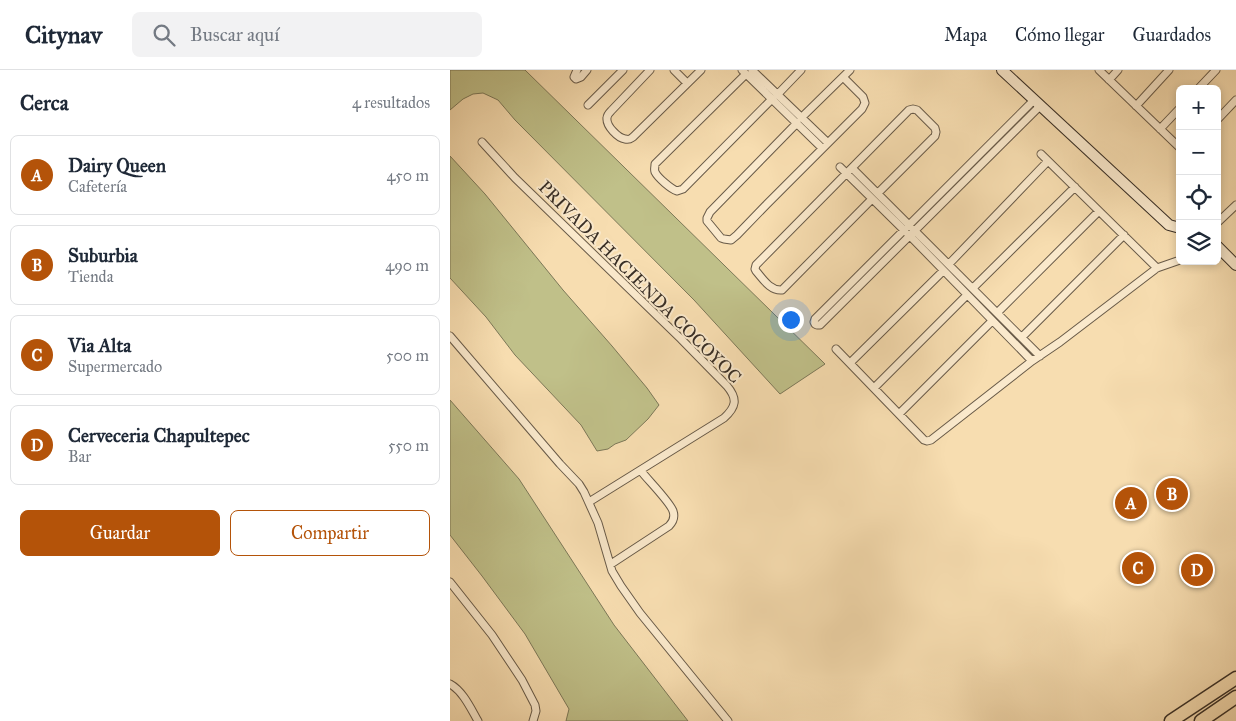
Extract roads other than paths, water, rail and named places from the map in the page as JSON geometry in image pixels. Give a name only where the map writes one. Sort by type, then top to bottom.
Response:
[{"type":"highway","points":[[1171,721],[1236,678]]},
{"type":"highway","points":[[1201,721],[1236,697]]},
{"type":"street","points":[[577,70],[574,77],[576,79],[581,77],[587,70]]},
{"type":"street","points":[[588,105],[623,70]]},
{"type":"street","points":[[650,70],[607,117],[607,122],[622,138],[630,139],[633,137],[701,70]]},
{"type":"street","points":[[674,70],[687,83]]},
{"type":"street","points":[[801,70],[774,97],[683,189],[677,191],[672,189],[655,172],[654,167],[656,164],[747,71],[774,97],[825,146]]},
{"type":"street","points":[[843,76],[863,96],[865,102],[862,109],[737,235],[731,240],[721,238],[707,221],[710,212],[843,76],[850,70]]},
{"type":"street","points":[[1002,70],[1169,224],[1176,227]]},
{"type":"street","points":[[1098,70],[1176,144]]},
{"type":"street","points":[[1109,80],[1118,70]]},
{"type":"street","points":[[1136,106],[1169,70]]},
{"type":"street","points":[[1202,85],[1216,70]]},
{"type":"street","points":[[1221,116],[1236,100]]},
{"type":"street","points":[[1037,103],[910,236],[820,325],[815,324],[815,320],[904,230],[1037,103]]},
{"type":"street","points":[[872,199],[782,290],[772,288],[756,271],[756,265],[909,110],[917,110],[935,128],[935,136],[878,194]]},
{"type":"street","points":[[1160,129],[1176,112]]},
{"type":"street","name":"PRIVADA HACIENDA COCOYOC","points":[[482,142],[515,178],[681,339],[727,386],[735,400],[732,410],[724,418],[589,502]]},
{"type":"street","points":[[1042,154],[1157,268]]},
{"type":"street","points":[[949,264],[1048,161]]},
{"type":"street","points":[[840,167],[1032,361]]},
{"type":"street","points":[[852,168],[1040,356]]},
{"type":"street","points":[[973,288],[1075,187]]},
{"type":"street","points":[[1221,223],[1236,205]]},
{"type":"street","points":[[998,313],[1098,211]]},
{"type":"street","points":[[1220,220],[1224,218]]},
{"type":"street","points":[[1022,337],[1124,235]]},
{"type":"street","points":[[1221,250],[1236,265]]},
{"type":"street","points":[[836,349],[924,440],[931,440],[1032,361],[1157,268],[1176,261]]},
{"type":"street","points":[[850,363],[943,270]]},
{"type":"street","points":[[874,388],[966,295]]},
{"type":"street","points":[[899,414],[992,321]]},
{"type":"street","points":[[450,336],[579,484],[598,523],[612,571],[620,586],[728,721]]},
{"type":"street","points":[[611,564],[669,526],[673,520],[674,513],[669,504],[641,471]]},
{"type":"street","points":[[450,582],[492,635],[522,680],[535,705],[536,711],[533,721]]},
{"type":"street","points":[[450,684],[462,695],[478,721]]},
{"type":"place","name":"Suburbia","points":[[1172,494]]},
{"type":"place","name":"Dairy Queen","points":[[1131,503]]},
{"type":"place","name":"Via Alta","points":[[1138,568]]},
{"type":"place","name":"Cerveceria Chapultepec","points":[[1197,570]]}]
